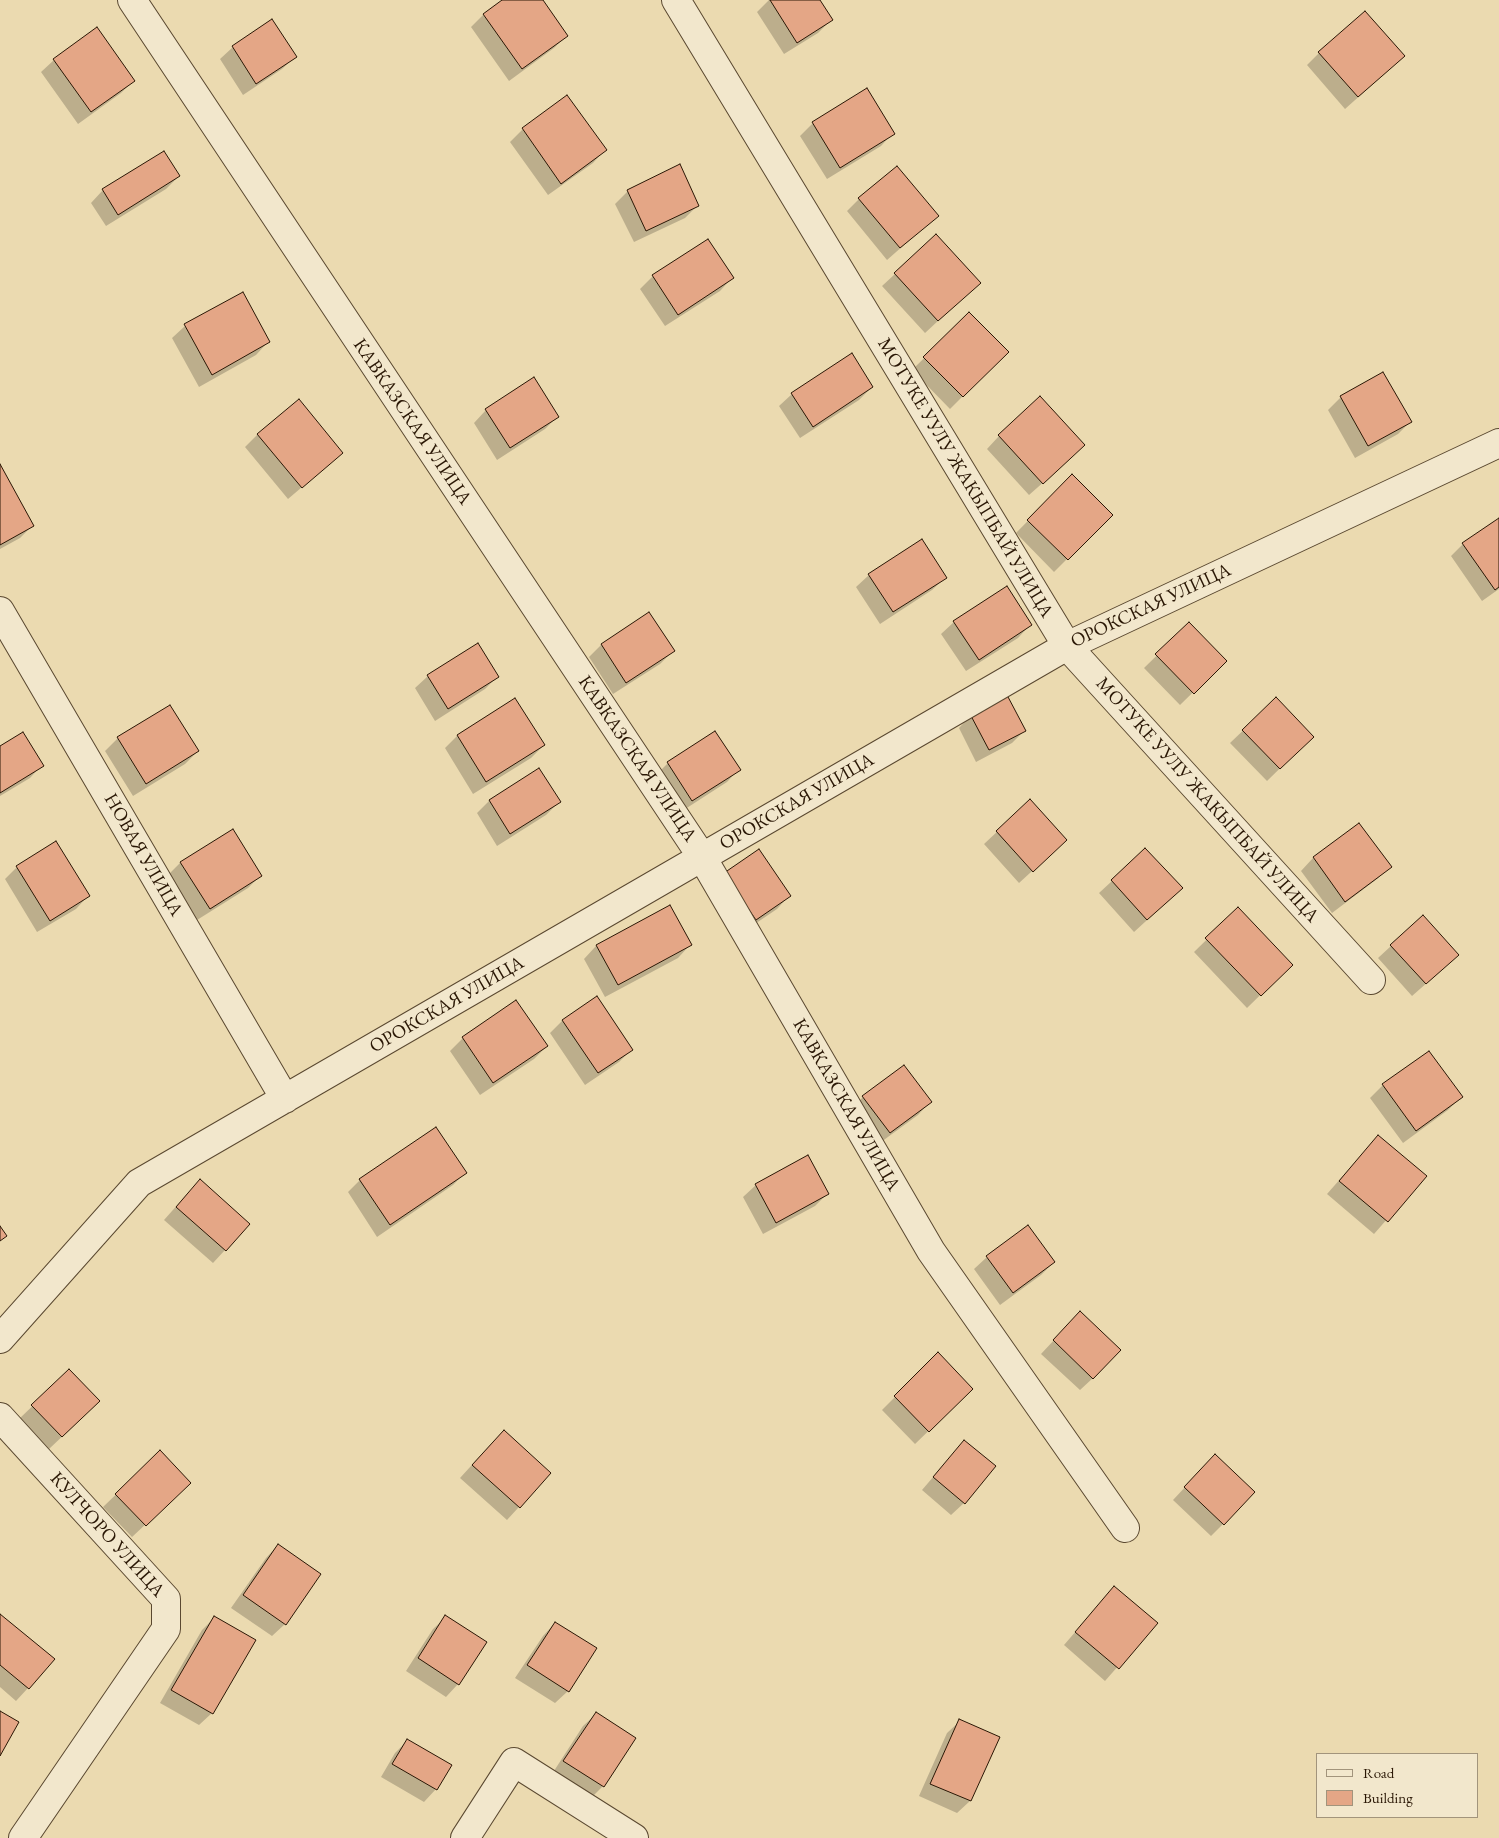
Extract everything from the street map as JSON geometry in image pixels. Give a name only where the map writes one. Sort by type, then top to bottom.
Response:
[{"type":"street","name":"КАВКАЗСКАЯ УЛИЦА","points":[[132,0],[702,857],[931,1251],[1125,1528]]},
{"type":"street","name":"МОТУКЕ УУЛУ ЖАКЫПБАЙ УЛИЦА","points":[[676,0],[1067,646],[1371,980]]},
{"type":"street","name":"ОРОКСКАЯ УЛИЦА","points":[[0,1339],[138,1183],[1067,646],[1499,443]]},
{"type":"street","name":"НОВАЯ УЛИЦА","points":[[0,611],[285,1098]]},
{"type":"street","name":"КУЛЧОРО УЛИЦА","points":[[0,1417],[166,1599],[166,1629],[23,1838]]},
{"type":"street","points":[[465,1838],[514,1762],[634,1838]]},
{"type":"building","points":[[502,0],[543,0],[568,36],[522,69],[483,14]]},
{"type":"building","points":[[770,0],[820,0],[833,20],[797,43]]},
{"type":"building","points":[[1365,11],[1405,56],[1358,97],[1318,52]]},
{"type":"building","points":[[272,19],[297,57],[256,84],[232,46]]},
{"type":"building","points":[[97,27],[135,81],[91,112],[53,59]]},
{"type":"building","points":[[867,88],[895,134],[840,168],[812,122]]},
{"type":"building","points":[[567,95],[607,150],[561,184],[522,128]]},
{"type":"building","points":[[164,151],[180,176],[118,215],[102,189]]},
{"type":"building","points":[[680,164],[699,206],[646,231],[627,190]]},
{"type":"building","points":[[897,166],[939,216],[900,248],[858,198]]},
{"type":"building","points":[[936,234],[981,283],[938,321],[894,273]]},
{"type":"building","points":[[708,239],[734,278],[678,315],[652,275]]},
{"type":"building","points":[[243,292],[270,342],[212,375],[184,324]]},
{"type":"building","points":[[969,312],[1009,352],[963,397],[923,357]]},
{"type":"building","points":[[852,353],[873,387],[813,427],[791,393]]},
{"type":"building","points":[[1383,372],[1412,422],[1368,446],[1340,396]]},
{"type":"building","points":[[534,377],[559,417],[510,448],[485,409]]},
{"type":"building","points":[[1040,396],[1085,445],[1043,484],[998,435]]},
{"type":"building","points":[[299,399],[343,453],[302,488],[257,434]]},
{"type":"building","points":[[0,464],[34,526],[0,545]]},
{"type":"building","points":[[1072,474],[1113,515],[1068,560],[1027,520]]},
{"type":"building","points":[[1499,518],[1499,587],[1495,590],[1462,543]]},
{"type":"building","points":[[922,539],[947,578],[893,612],[868,574]]},
{"type":"building","points":[[1007,586],[1032,625],[979,660],[953,621]]},
{"type":"building","points":[[649,612],[675,651],[626,683],[601,644]]},
{"type":"building","points":[[1189,622],[1227,661],[1194,694],[1155,654]]},
{"type":"building","points":[[478,643],[499,677],[448,709],[427,675]]},
{"type":"building","points":[[1007,695],[1026,731],[989,750],[970,714]]},
{"type":"building","points":[[1276,697],[1314,737],[1280,769],[1242,730]]},
{"type":"building","points":[[515,698],[545,745],[486,782],[457,735]]},
{"type":"building","points":[[170,705],[199,751],[146,784],[117,737]]},
{"type":"building","points":[[715,731],[741,770],[692,801],[667,762]]},
{"type":"building","points":[[23,732],[44,766],[0,793],[0,746]]},
{"type":"building","points":[[539,768],[561,802],[510,834],[489,800]]},
{"type":"building","points":[[1030,799],[1067,840],[1033,872],[996,831]]},
{"type":"building","points":[[1359,823],[1392,867],[1345,902],[1313,857]]},
{"type":"building","points":[[233,829],[262,876],[210,909],[180,862]]},
{"type":"building","points":[[56,841],[90,896],[50,921],[16,866]]},
{"type":"building","points":[[1145,848],[1183,888],[1147,920],[1111,880]]},
{"type":"building","points":[[759,849],[791,896],[756,920],[724,873]]},
{"type":"building","points":[[670,905],[692,945],[618,985],[596,945]]},
{"type":"building","points":[[1238,907],[1293,965],[1261,996],[1205,938]]},
{"type":"building","points":[[1423,915],[1459,955],[1426,984],[1390,945]]},
{"type":"building","points":[[597,996],[633,1050],[598,1073],[562,1020]]},
{"type":"building","points":[[516,1000],[548,1046],[493,1083],[462,1037]]},
{"type":"building","points":[[1429,1051],[1463,1097],[1416,1131],[1382,1084]]},
{"type":"building","points":[[904,1065],[932,1102],[890,1133],[862,1096]]},
{"type":"building","points":[[436,1127],[467,1173],[390,1225],[359,1179]]},
{"type":"building","points":[[1378,1135],[1427,1176],[1388,1222],[1339,1181]]},
{"type":"building","points":[[808,1155],[829,1194],[776,1223],[755,1184]]},
{"type":"building","points":[[200,1179],[250,1224],[226,1251],[176,1207]]},
{"type":"building","points":[[1028,1225],[1055,1262],[1013,1293],[986,1256]]},
{"type":"building","points":[[0,1226],[7,1236],[0,1241]]},
{"type":"building","points":[[1080,1311],[1121,1350],[1093,1379],[1053,1340]]},
{"type":"building","points":[[938,1352],[973,1389],[929,1432],[894,1396]]},
{"type":"building","points":[[69,1369],[100,1401],[62,1437],[31,1405]]},
{"type":"building","points":[[504,1430],[551,1473],[520,1508],[472,1465]]},
{"type":"building","points":[[964,1440],[996,1466],[965,1504],[933,1477]]},
{"type":"building","points":[[160,1450],[191,1483],[146,1526],[115,1494]]},
{"type":"building","points":[[1215,1454],[1255,1492],[1224,1525],[1184,1487]]},
{"type":"building","points":[[278,1544],[321,1574],[286,1625],[243,1595]]},
{"type":"building","points":[[1114,1586],[1158,1623],[1119,1669],[1075,1632]]},
{"type":"building","points":[[0,1614],[55,1659],[29,1689],[0,1665]]},
{"type":"building","points":[[445,1615],[487,1642],[459,1685],[418,1658]]},
{"type":"building","points":[[214,1616],[256,1640],[213,1714],[171,1690]]},
{"type":"building","points":[[555,1622],[597,1648],[569,1692],[527,1665]]},
{"type":"building","points":[[0,1711],[19,1722],[0,1756]]},
{"type":"building","points":[[596,1712],[636,1738],[604,1787],[563,1761]]},
{"type":"building","points":[[959,1719],[1000,1737],[971,1801],[930,1784]]},
{"type":"building","points":[[407,1739],[452,1765],[437,1790],[392,1764]]}]
